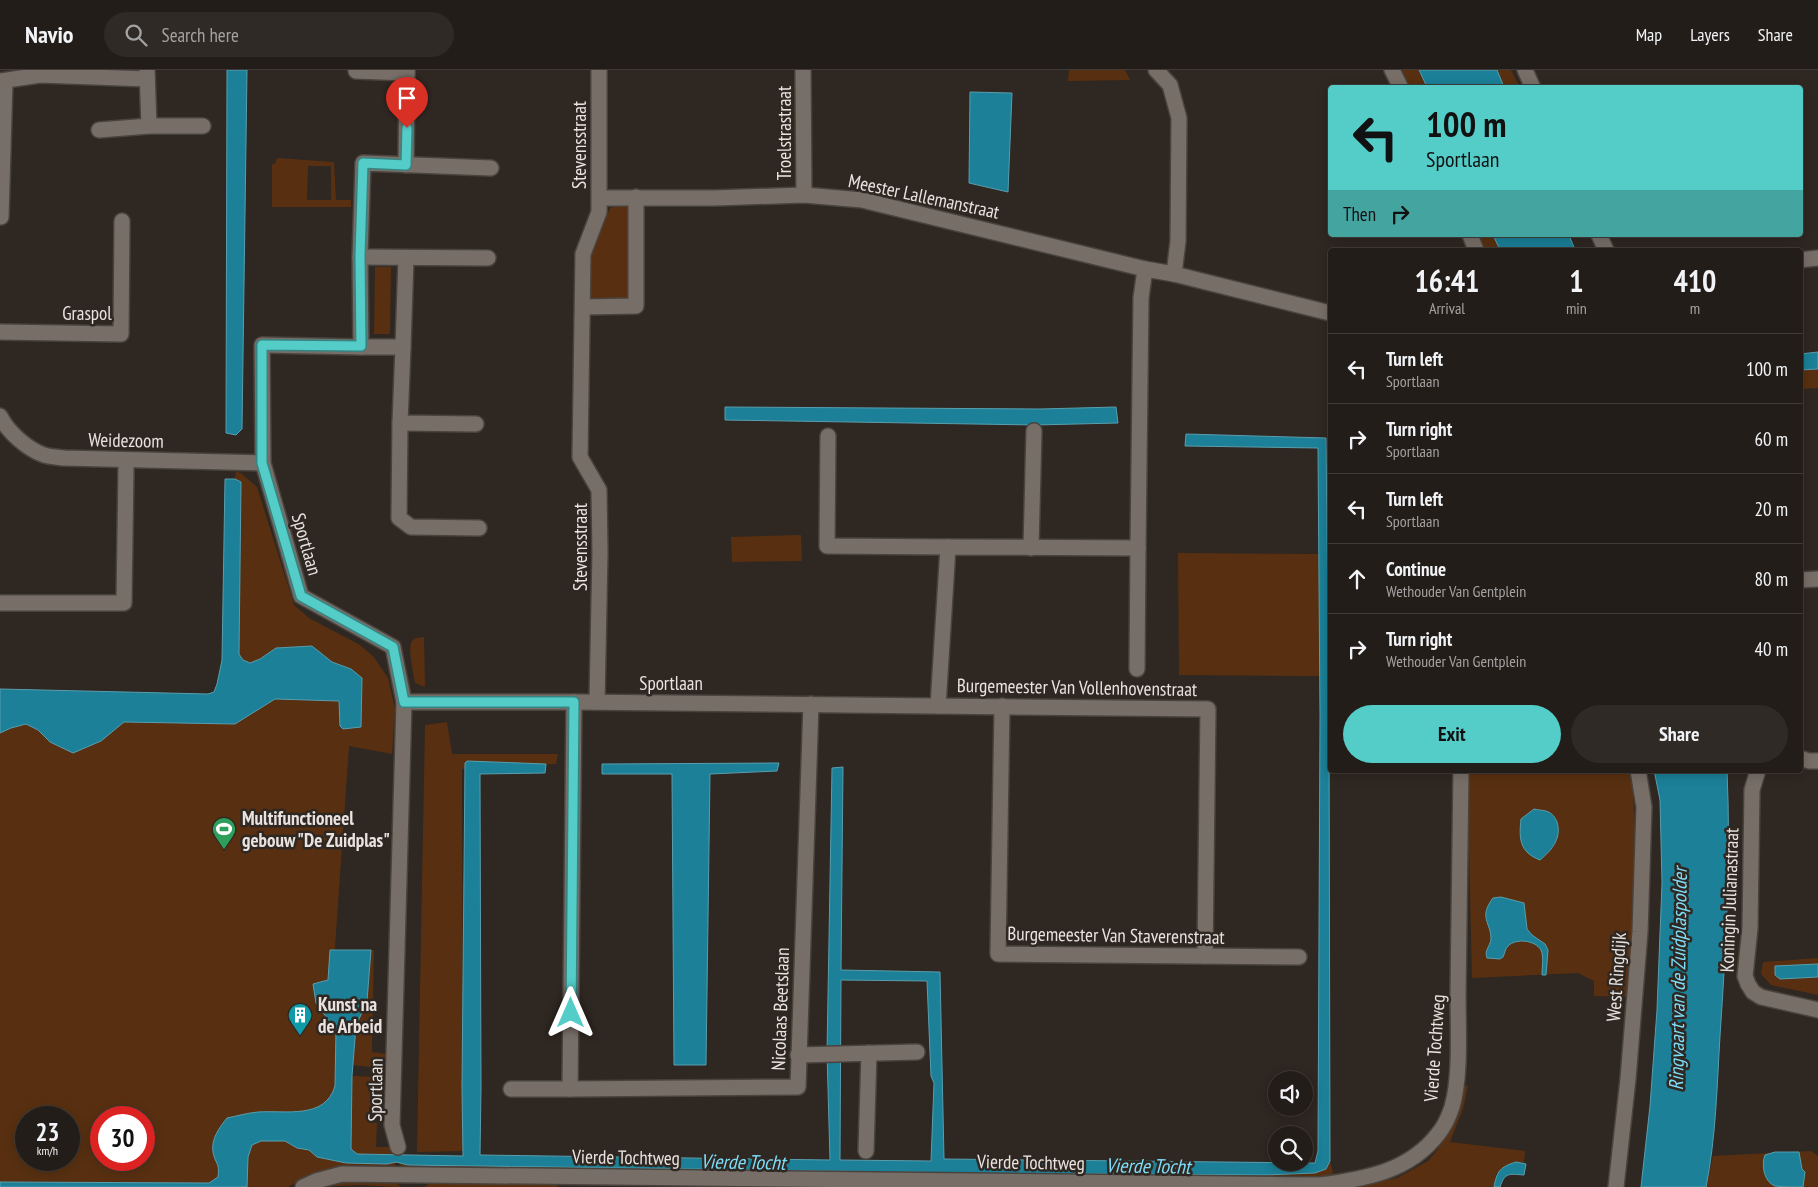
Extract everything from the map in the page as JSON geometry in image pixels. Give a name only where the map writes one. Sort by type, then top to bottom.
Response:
[{"type":"street","points":[[356,70],[407,72],[406,165]]},
{"type":"street","name":"Stevensstraat","points":[[597,702],[600,569],[599,490],[580,457],[583,254],[599,212],[600,198],[598,168],[599,70]]},
{"type":"street","name":"Troelstrastraat","points":[[803,70],[804,195]]},
{"type":"street","points":[[1156,70],[1170,85],[1179,118],[1178,241],[1174,274]]},
{"type":"street","points":[[1392,70],[1400,85]]},
{"type":"street","points":[[1525,70],[1532,85]]},
{"type":"street","points":[[1,217],[2,81],[40,75],[147,74],[149,126]]},
{"type":"street","points":[[99,130],[149,126],[202,126]]},
{"type":"street","points":[[403,347],[361,346],[360,256],[363,163],[491,168]]},
{"type":"street","name":"Meester Lallemanstraat","points":[[600,198],[714,198],[804,195],[862,200],[1328,312]]},
{"type":"street","points":[[583,307],[636,306],[636,197]]},
{"type":"street","name":"Graspol","points":[[0,332],[121,334],[122,221]]},
{"type":"street","points":[[360,256],[488,258]]},
{"type":"street","points":[[406,258],[400,423],[399,518],[411,527],[479,528]]},
{"type":"street","points":[[1803,260],[1818,258]]},
{"type":"street","points":[[1137,669],[1141,298],[1145,269]]},
{"type":"street","name":"Sportlaan","points":[[361,346],[262,345],[262,463],[301,596],[393,647],[404,702],[392,1125],[398,1147]]},
{"type":"street","name":"Weidezoom","points":[[1,419],[17,436],[44,455],[64,458],[262,463]]},
{"type":"street","points":[[400,423],[476,424]]},
{"type":"street","points":[[1031,548],[1034,431]]},
{"type":"street","points":[[828,436],[827,546],[1138,548]]},
{"type":"street","name":"Weidezoom","points":[[0,603],[124,603],[126,468]]},
{"type":"street","points":[[938,706],[948,547]]},
{"type":"street","points":[[1803,580],[1818,579]]},
{"type":"street","name":"Sportlaan","points":[[404,702],[938,706]]},
{"type":"street","points":[[570,1089],[574,702]]},
{"type":"street","name":"Nicolaas Beetslaan","points":[[511,1089],[798,1087],[811,704]]},
{"type":"street","name":"Burgemeester Van Vollenhovenstraat","points":[[938,706],[1208,709],[1204,956]]},
{"type":"street","name":"Burgemeester Van Staverenstraat","points":[[1002,706],[998,954],[1300,957]]},
{"type":"street","points":[[1803,759],[1809,761],[1818,760]]},
{"type":"street","name":"Vierde Tochtweg","points":[[303,1187],[316,1181],[342,1174],[1320,1185],[1351,1181],[1381,1173],[1400,1166],[1416,1157],[1428,1146],[1439,1133],[1452,1107],[1458,1056],[1461,773]]},
{"type":"street","name":"West Ringdijk","points":[[1616,1187],[1628,1079],[1640,932],[1644,807],[1638,773]]},
{"type":"street","name":"Koningin Julianastraat","points":[[1757,773],[1752,790],[1750,928],[1746,976],[1748,984],[1753,992],[1762,996],[1818,1010]]},
{"type":"street","points":[[798,1054],[916,1052]]},
{"type":"street","points":[[866,1151],[869,1053]]},
{"type":"shaded area","points":[[1069,70],[1125,70],[1130,80],[1068,81]]},
{"type":"shaded area","points":[[1398,70],[1418,70],[1426,85],[1406,85]]},
{"type":"shaded area","points":[[1497,70],[1511,70],[1519,85],[1503,85]]},
{"type":"shaded area","points":[[277,158],[334,162],[336,200],[351,200],[351,207],[272,207],[272,164],[275,164]],"holes":[[[308,166],[331,166],[331,200],[307,200]]]},
{"type":"shaded area","points":[[630,206],[630,291],[627,298],[620,300],[590,299],[591,256],[610,208]]},
{"type":"shaded area","points":[[1477,237],[1494,237],[1499,248],[1482,248]]},
{"type":"shaded area","points":[[375,267],[391,267],[390,334],[374,334]]},
{"type":"shaded area","points":[[1818,369],[1818,388],[1803,389],[1803,370]]},
{"type":"shaded area","points":[[236,471],[257,487],[294,605],[309,618],[360,645],[374,657],[388,678],[395,709],[392,754],[349,746],[335,947],[340,1114],[213,1152],[219,1166],[218,1177],[209,1183],[0,1182],[0,727],[15,727],[26,724],[137,722],[235,724],[275,699],[339,701],[351,669],[332,662],[312,646],[276,648],[260,659],[249,663],[243,660],[239,654],[241,482],[235,479]]},
{"type":"shaded area","points":[[801,535],[802,561],[732,562],[731,537]]},
{"type":"shaded area","points":[[1178,553],[1319,554],[1320,676],[1179,675]]},
{"type":"shaded area","points":[[424,637],[425,687],[415,683],[410,649],[413,640]]},
{"type":"shaded area","points":[[447,722],[452,754],[558,754],[556,764],[462,769],[463,1151],[417,1152],[425,725]]},
{"type":"shaded area","points":[[1467,773],[1630,773],[1636,855],[1629,997],[1594,996],[1594,981],[1578,973],[1472,978]]},
{"type":"shaded area","points":[[371,950],[374,950],[372,1052],[386,1054],[383,1063],[374,1067],[353,1065],[356,1026],[367,1001]]},
{"type":"shaded area","points":[[1818,958],[1818,964],[1775,966],[1780,979],[1818,977],[1818,995],[1771,985],[1761,974],[1763,962]]},
{"type":"shaded area","points":[[352,1076],[379,1077],[383,1082],[383,1107],[369,1107],[369,1122],[377,1123],[376,1147],[394,1147],[396,1154],[357,1154],[351,1149]]},
{"type":"shaded area","points":[[1461,1086],[1468,1086],[1463,1109],[1450,1142],[1525,1151],[1524,1163],[1516,1162],[1496,1174],[1494,1187],[1350,1187],[1397,1178],[1428,1161],[1452,1126]]},
{"type":"shaded area","points":[[261,1141],[285,1141],[297,1148],[309,1150],[317,1157],[346,1163],[387,1164],[396,1162],[394,1168],[321,1172],[309,1175],[288,1187],[247,1187],[248,1157],[252,1145]]},
{"type":"shaded area","points":[[1811,1151],[1818,1156],[1818,1187],[1706,1187],[1713,1156]]},
{"type":"shaded area","points":[[1330,1161],[1333,1172],[1330,1178],[1271,1180],[1266,1175],[1315,1173],[1326,1169]]},
{"type":"shaded area","points":[[400,1163],[408,1165],[969,1173],[966,1176],[402,1170]]},
{"type":"shaded area","points":[[346,1180],[383,1180],[396,1183],[401,1187],[360,1185],[317,1187]]},
{"type":"shaded area","points":[[550,1180],[559,1187],[424,1187],[434,1181]]},
{"type":"water","points":[[227,70],[247,70],[242,429],[236,435],[226,433]]},
{"type":"water","points":[[1419,70],[1497,70],[1503,85],[1426,85]]},
{"type":"water","points":[[970,92],[1012,93],[1008,192],[969,183]]},
{"type":"water","points":[[1494,237],[1570,237],[1574,248],[1499,248]]},
{"type":"water","points":[[1818,352],[1818,369],[1803,370],[1803,354]]},
{"type":"water","points":[[725,407],[1040,409],[1116,407],[1118,423],[1035,425],[725,420]]},
{"type":"water","name":"Vierde Tocht","points":[[1186,434],[1326,438],[1330,1161],[1326,1169],[1315,1173],[1266,1175],[969,1173],[408,1165],[396,1162],[387,1164],[346,1163],[317,1157],[309,1150],[297,1148],[285,1141],[261,1141],[252,1145],[248,1157],[247,1187],[0,1187],[0,1182],[209,1183],[218,1177],[218,1166],[213,1152],[214,1138],[227,1118],[258,1112],[303,1111],[323,1104],[330,1097],[335,1086],[336,1030],[316,1003],[313,984],[328,980],[330,950],[371,950],[367,1001],[356,1026],[352,1076],[351,1149],[357,1154],[463,1156],[465,763],[467,761],[546,764],[545,773],[480,774],[480,1155],[830,1160],[827,1053],[832,768],[843,767],[841,970],[940,972],[944,1159],[1268,1162],[1268,1171],[1313,1171],[1313,1163],[1315,1163],[1318,1151],[1320,717],[1318,448],[1185,446]],"holes":[[[841,980],[927,981],[931,1076],[934,1083],[931,1161],[840,1160]]]},
{"type":"water","points":[[225,479],[235,479],[241,482],[239,654],[243,660],[250,663],[260,659],[276,648],[312,646],[332,662],[351,669],[362,678],[361,727],[343,729],[340,726],[339,701],[275,699],[235,724],[124,722],[101,741],[73,753],[50,742],[38,730],[26,724],[0,733],[0,689],[208,694],[214,692],[222,660]]},
{"type":"water","points":[[779,763],[777,771],[710,774],[706,1065],[674,1065],[672,774],[602,774],[602,764]]},
{"type":"water","name":"Ringvaart van de Zuidplaspolder","points":[[1655,773],[1727,773],[1728,870],[1726,936],[1716,1112],[1706,1187],[1641,1187],[1650,1106],[1657,1010],[1662,883],[1660,800]]},
{"type":"water","points":[[1534,809],[1552,814],[1558,828],[1555,843],[1540,860],[1524,849],[1520,832],[1521,819]]},
{"type":"water","points":[[1501,897],[1524,903],[1527,929],[1545,944],[1548,950],[1546,975],[1542,975],[1543,959],[1541,950],[1530,942],[1520,941],[1511,943],[1500,959],[1487,958],[1486,953],[1491,939],[1486,920],[1486,910],[1493,898]]},
{"type":"water","points":[[1818,964],[1818,977],[1780,979],[1775,975],[1775,966]]},
{"type":"water","points":[[1775,1152],[1799,1152],[1802,1169],[1805,1172],[1803,1187],[1775,1186],[1768,1181],[1764,1173],[1764,1159],[1765,1155]]},
{"type":"water","points":[[1516,1162],[1526,1164],[1524,1175],[1508,1175],[1500,1187],[1494,1187],[1500,1170]]},
{"type":"place","name":"Multifunctioneel gebouw \"De Zuidplas\"","points":[[224,850]]},
{"type":"place","name":"Kunst na de Arbeid","points":[[300,1036]]},
{"type":"route","points":[[407,128],[406,165],[363,163],[360,256],[361,346],[262,345],[262,463],[301,596],[393,647],[404,702],[574,702],[571,1013]]}]
